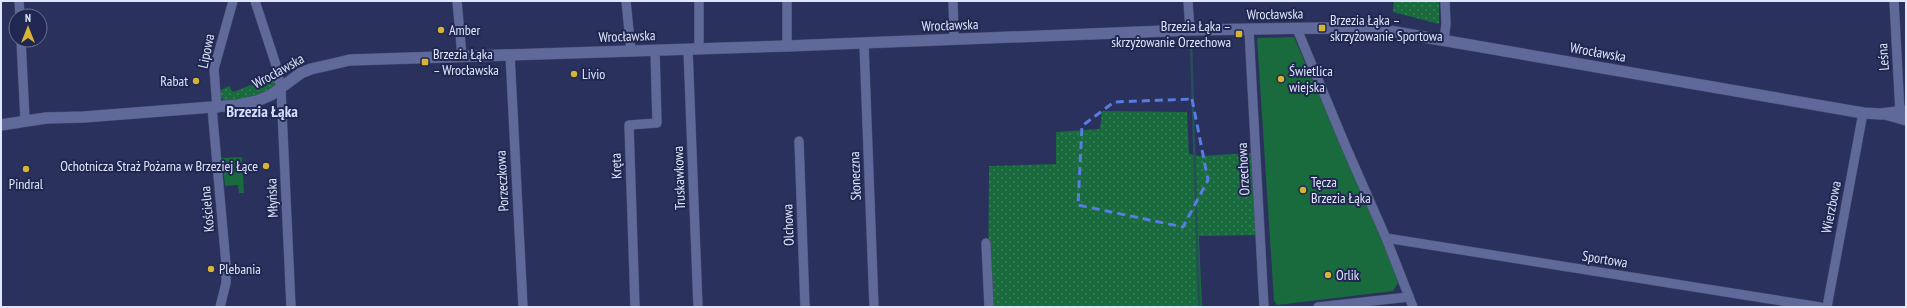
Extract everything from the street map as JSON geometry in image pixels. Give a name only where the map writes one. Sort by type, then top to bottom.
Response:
[{"type":"street","name":"Lipowa","points":[[215,108],[214,69],[233,1]]},
{"type":"street","points":[[255,1],[276,65],[281,89]]},
{"type":"street","points":[[457,1],[462,56]]},
{"type":"street","points":[[626,1],[631,51]]},
{"type":"street","name":"Truskawkowa","points":[[698,307],[693,49],[699,1]]},
{"type":"street","points":[[787,1],[787,46]]},
{"type":"street","points":[[953,1],[954,39]]},
{"type":"street","points":[[1188,1],[1190,30]]},
{"type":"street","points":[[1444,40],[1446,24],[1445,1]]},
{"type":"street","name":"Leśna","points":[[1894,1],[1904,114]]},
{"type":"street","name":"Wrocławska","points":[[1,125],[25,120],[215,108],[257,101],[281,89],[301,73],[340,61],[391,57],[864,44],[1190,30],[1297,28],[1370,29],[1444,40],[1863,113],[1904,114]]},
{"type":"street","points":[[1297,28],[1346,147],[1386,238],[1413,307]]},
{"type":"street","name":"Orzechowa","points":[[1250,30],[1264,307]]},
{"type":"street","name":"Słoneczna","points":[[864,44],[874,307]]},
{"type":"street","points":[[21,48],[25,120]]},
{"type":"street","name":"Kręta","points":[[635,307],[629,125],[657,123],[655,50]]},
{"type":"street","name":"Porzeczkowa","points":[[510,54],[523,307]]},
{"type":"street","name":"Młyńska","points":[[281,89],[291,307]]},
{"type":"street","name":"Kościelna","points":[[215,108],[226,264],[226,283],[220,307]]},
{"type":"street","name":"Wierzbowa","points":[[1827,307],[1863,113]]},
{"type":"street","name":"Olchowa","points":[[799,141],[805,307]]},
{"type":"street","name":"Sportowa","points":[[1386,238],[1820,307]]},
{"type":"street","points":[[986,243],[989,307]]},
{"type":"street","points":[[1318,307],[1409,297]]},
{"type":"highlighted area","points":[[1192,99],[1208,180],[1183,227],[1078,205],[1082,126],[1114,102]]},
{"type":"green space","points":[[1394,1],[1439,1],[1439,24],[1393,12]]},
{"type":"green space","points":[[1294,37],[1390,259],[1398,283],[1393,291],[1277,305],[1274,301],[1257,38]]},
{"type":"green space","points":[[271,72],[276,80],[272,89],[253,98],[227,102],[219,97],[221,90],[229,86],[233,92],[261,81],[259,76]]},
{"type":"green space","points":[[1102,111],[1187,112],[1189,154],[1199,156],[1252,153],[1257,235],[1199,236],[1202,307],[988,307],[989,166],[1056,164],[1056,132],[1100,129]]},
{"type":"green space","points":[[242,157],[244,193],[239,193],[238,185],[225,186],[222,158]]},
{"type":"waterway","points":[[1191,42],[1199,307]]},
{"type":"place","name":"Brzezia Łąka – skrzyżowanie Sportowa","points":[[1322,28]]},
{"type":"place","name":"Amber","points":[[441,30]]},
{"type":"place","name":"Brzezia Łąka – skrzyżowanie Orzechowa","points":[[1239,34]]},
{"type":"place","name":"Brzezia Łąka – Wrocławska","points":[[425,62]]},
{"type":"place","name":"Livio","points":[[574,74]]},
{"type":"place","name":"Świetlica wiejska","points":[[1281,79]]},
{"type":"place","name":"Rabat","points":[[196,81]]},
{"type":"place","name":"Ochotnicza Straż Pożarna w Brzeziej Łące","points":[[266,166]]},
{"type":"place","name":"Pindral","points":[[26,169]]},
{"type":"place","name":"Tęcza Brzezia Łąka","points":[[1303,190]]},
{"type":"place","name":"Plebania","points":[[211,269]]},
{"type":"place","name":"Orlik","points":[[1328,275]]},
{"type":"district","name":"Brzezia Łąka","points":[[262,111]]}]
